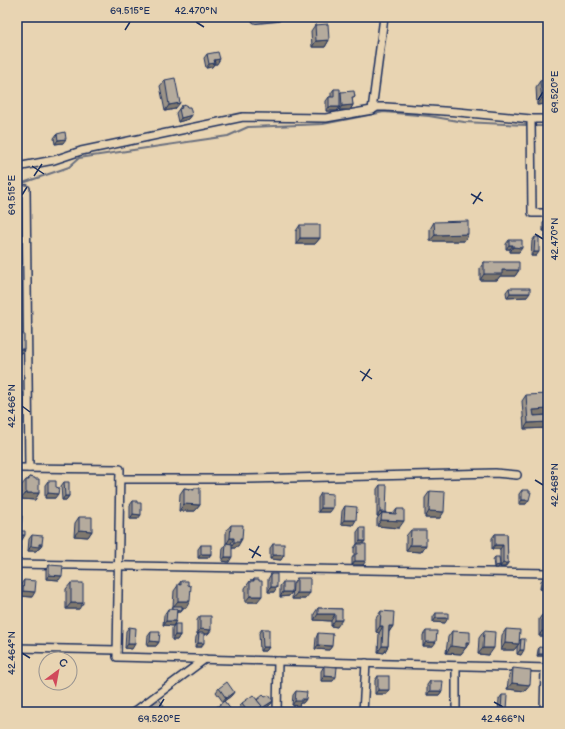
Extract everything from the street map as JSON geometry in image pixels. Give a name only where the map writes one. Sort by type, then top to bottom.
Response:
[{"type":"street","points":[[256,19],[277,17]]},
{"type":"street","points":[[372,110],[384,17]]},
{"type":"street","points":[[17,166],[54,160],[81,151],[242,117],[326,118],[372,110],[377,107],[386,107],[531,119],[548,119]]},
{"type":"street","points":[[531,119],[532,214],[548,212]]},
{"type":"street","points":[[26,189],[29,468]]},
{"type":"street","points":[[17,468],[120,469],[117,657],[546,668],[544,712]]},
{"type":"street","points":[[120,479],[247,479],[495,473],[517,475]]},
{"type":"street","points":[[17,564],[548,573]]},
{"type":"street","points":[[17,648],[117,650]]},
{"type":"street","points":[[134,712],[206,659]]},
{"type":"street","points":[[277,712],[278,661]]},
{"type":"street","points":[[363,712],[366,663]]},
{"type":"street","points":[[456,666],[456,712]]},
{"type":"building","points":[[328,24],[329,40],[316,41],[315,25]]},
{"type":"building","points":[[218,52],[220,59],[214,60],[215,63],[209,64],[207,54]]},
{"type":"building","points":[[175,78],[180,103],[169,105],[165,80]]},
{"type":"building","points":[[548,80],[548,98],[542,98],[540,81]]},
{"type":"building","points":[[334,89],[340,89],[340,107],[329,107],[329,97],[334,97]]},
{"type":"building","points":[[354,91],[355,97],[352,97],[353,105],[342,106],[341,92]]},
{"type":"building","points":[[186,105],[187,107],[190,107],[192,115],[181,118],[179,109],[182,108],[181,106]]},
{"type":"building","points":[[65,132],[66,139],[58,140],[57,134]]},
{"type":"building","points":[[546,219],[548,219],[548,226],[546,226]]},
{"type":"building","points":[[468,221],[468,234],[435,235],[434,222]]},
{"type":"building","points":[[300,225],[320,225],[320,238],[300,238]]},
{"type":"building","points":[[535,237],[539,237],[539,252],[534,252]]},
{"type":"building","points":[[509,240],[522,240],[522,248],[509,245]]},
{"type":"building","points":[[484,262],[519,262],[519,270],[502,270],[502,274],[484,274]]},
{"type":"building","points":[[509,288],[530,288],[530,293],[510,293]]},
{"type":"building","points":[[18,334],[24,334],[24,349],[19,349],[19,344],[17,344]]},
{"type":"building","points":[[548,394],[548,409],[533,410],[534,416],[548,415],[548,422],[528,423],[526,395]]},
{"type":"building","points":[[29,477],[39,479],[39,493],[26,493],[26,480],[29,480]]},
{"type":"building","points":[[48,481],[56,481],[56,487],[59,488],[58,494],[48,493]]},
{"type":"building","points":[[64,482],[69,482],[69,496],[65,496]]},
{"type":"building","points":[[380,485],[387,485],[386,512],[380,512]]},
{"type":"building","points":[[184,488],[194,490],[194,488],[200,488],[200,505],[184,504]]},
{"type":"building","points":[[522,490],[529,490],[529,492],[531,492],[529,500],[522,500]]},
{"type":"building","points":[[430,491],[445,492],[444,512],[429,511]]},
{"type":"building","points":[[321,493],[333,494],[333,508],[321,508]]},
{"type":"building","points":[[133,501],[141,503],[141,515],[133,514]]},
{"type":"building","points":[[345,506],[357,507],[356,520],[344,520]]},
{"type":"building","points":[[397,509],[404,509],[404,521],[381,520],[382,513],[396,514]]},
{"type":"building","points":[[17,516],[22,516],[21,531],[25,531],[25,535],[21,535],[20,549],[17,549]]},
{"type":"building","points":[[79,517],[92,517],[92,531],[79,530]]},
{"type":"building","points":[[231,525],[243,525],[242,539],[240,539],[240,542],[234,542],[234,538],[230,538]]},
{"type":"building","points":[[360,528],[365,528],[365,541],[360,541]]},
{"type":"building","points":[[411,530],[426,530],[426,545],[410,545]]},
{"type":"building","points":[[495,534],[507,534],[508,563],[503,563],[503,545],[495,545]]},
{"type":"building","points":[[32,535],[43,536],[42,544],[39,544],[39,547],[31,546]]},
{"type":"building","points":[[226,543],[232,544],[232,557],[225,557]]},
{"type":"building","points":[[273,544],[284,544],[284,555],[273,555]]},
{"type":"building","points":[[357,544],[366,544],[366,561],[355,561]]},
{"type":"building","points":[[201,545],[211,545],[211,554],[201,554]]},
{"type":"building","points":[[495,557],[499,557],[500,565],[495,566]]},
{"type":"building","points":[[49,565],[63,566],[62,576],[49,575]]},
{"type":"building","points":[[271,574],[277,574],[277,587],[271,587]]},
{"type":"building","points":[[544,577],[548,577],[548,586],[543,585]]},
{"type":"building","points":[[297,578],[310,578],[310,593],[297,593]]},
{"type":"building","points":[[254,579],[259,579],[259,581],[262,581],[262,596],[250,596],[250,581],[254,581]]},
{"type":"building","points":[[24,580],[36,581],[35,592],[23,591]]},
{"type":"building","points":[[181,581],[188,581],[188,585],[191,586],[190,601],[178,601],[178,584],[181,585]]},
{"type":"building","points":[[283,582],[292,582],[292,592],[283,592]]},
{"type":"building","points":[[71,583],[83,583],[83,603],[71,603]]},
{"type":"building","points":[[173,606],[182,606],[182,610],[173,609]]},
{"type":"building","points":[[318,608],[342,609],[342,620],[335,620],[335,614],[318,614]]},
{"type":"building","points":[[168,609],[177,609],[176,621],[166,621]]},
{"type":"building","points":[[381,611],[394,612],[393,626],[389,626],[388,646],[382,646],[383,626],[380,626]]},
{"type":"building","points":[[436,613],[448,613],[448,618],[436,618]]},
{"type":"building","points":[[542,615],[548,615],[548,632],[542,631]]},
{"type":"building","points":[[200,616],[211,616],[211,630],[200,629]]},
{"type":"building","points":[[175,624],[180,624],[180,635],[175,635]]},
{"type":"building","points":[[129,627],[136,628],[135,644],[128,644]]},
{"type":"building","points":[[262,629],[269,629],[269,647],[263,647]]},
{"type":"building","points":[[506,629],[520,630],[519,644],[505,643]]},
{"type":"building","points":[[426,631],[437,631],[436,642],[426,642]]},
{"type":"building","points":[[452,631],[470,632],[470,642],[466,642],[466,648],[451,646]]},
{"type":"building","points":[[484,631],[495,632],[494,648],[483,648]]},
{"type":"building","points":[[151,632],[160,632],[159,642],[150,641]]},
{"type":"building","points":[[199,633],[204,633],[204,643],[198,643]]},
{"type":"building","points":[[318,633],[333,634],[332,646],[318,645]]},
{"type":"building","points":[[521,639],[525,639],[524,650],[520,650]]},
{"type":"building","points":[[539,647],[546,648],[545,654],[539,654]]},
{"type":"building","points":[[324,666],[337,667],[336,677],[324,676]]},
{"type":"building","points":[[513,668],[531,670],[530,685],[512,683]]},
{"type":"building","points":[[378,676],[389,676],[389,690],[378,690]]},
{"type":"building","points":[[430,681],[443,681],[442,691],[430,691]]},
{"type":"building","points":[[227,682],[234,692],[226,698],[219,688]]},
{"type":"building","points":[[296,691],[307,692],[306,699],[302,699],[302,701],[295,701]]},
{"type":"building","points":[[253,695],[262,706],[254,712],[249,712],[242,703]]},
{"type":"building","points":[[263,695],[265,697],[269,695],[273,701],[262,708],[257,700]]},
{"type":"building","points":[[502,695],[508,695],[507,710],[503,711],[501,710]]},
{"type":"building","points":[[159,699],[164,706],[158,712],[155,712],[150,706]]},
{"type":"building","points":[[224,701],[233,712],[214,712],[213,710]]},
{"type":"building","points":[[531,708],[541,712],[503,712],[503,710],[531,711]]},
{"type":"waterway","points":[[17,185],[69,167],[79,158],[228,136],[248,127],[323,124],[384,112],[429,116],[464,122],[526,125]]},
{"type":"waterway","points":[[536,126],[548,126]]}]
